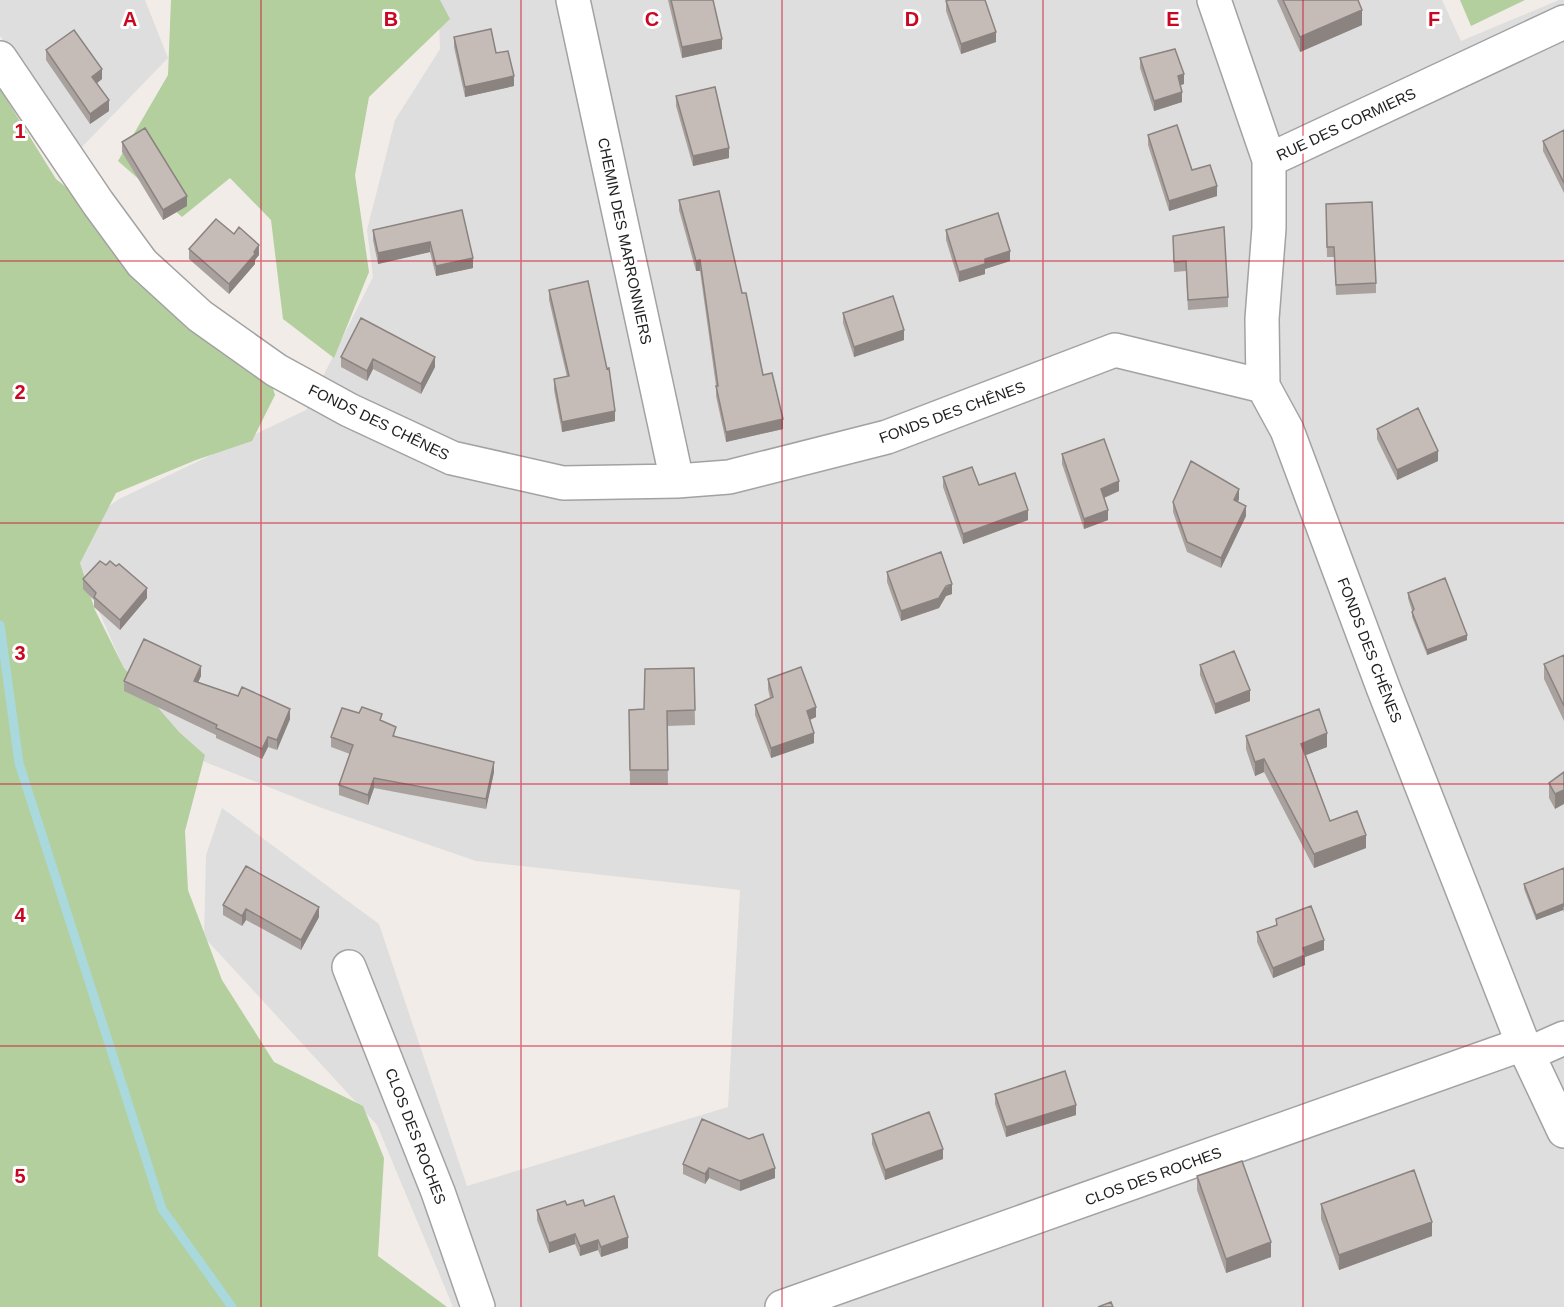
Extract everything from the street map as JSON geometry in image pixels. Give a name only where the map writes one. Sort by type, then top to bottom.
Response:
[{"type":"street","name":"CHEMIN DES MARRONNIERS","points":[[573,0],[677,481]]},
{"type":"street","points":[[1214,0],[1269,160]]},
{"type":"street","name":"RUE DES CORMIERS","points":[[1263,386],[1262,319],[1269,228],[1269,160],[1564,22]]},
{"type":"street","name":"FONDS DES CHÊNES","points":[[0,58],[98,203],[142,262],[200,316],[276,370],[349,410],[452,458],[563,483],[677,481],[729,477],[887,437],[1114,350],[1263,386],[1287,430],[1384,690],[1526,1049],[1564,1131]]},
{"type":"street","name":"CLOS DES ROCHES","points":[[349,966],[438,1192],[478,1307]]},
{"type":"street","name":"CLOS DES ROCHES","points":[[782,1307],[1526,1049],[1564,1038]]},
{"type":"shaded area","points":[[0,0],[145,0],[168,58],[80,149],[0,36]]},
{"type":"shaded area","points":[[438,0],[1442,0],[1461,41],[1559,0],[1564,0],[1564,1307],[453,1307],[377,1125],[204,937],[206,855],[222,808],[379,924],[467,1186],[728,1107],[740,890],[476,861],[319,807],[157,743],[66,537],[119,499],[306,410],[373,277],[367,230],[395,120],[440,49]]},
{"type":"green space","points":[[171,0],[440,0],[450,19],[369,97],[355,175],[369,272],[334,358],[283,319],[271,220],[230,178],[182,217],[118,161],[168,75]]},
{"type":"green space","points":[[1460,0],[1525,0],[1471,26]]},
{"type":"green space","points":[[0,89],[56,179],[250,336],[269,376],[275,395],[252,441],[196,460],[116,493],[80,563],[95,610],[124,668],[179,732],[205,755],[185,831],[188,890],[222,980],[274,1062],[363,1106],[384,1158],[378,1256],[447,1307],[0,1307]]},
{"type":"building","points":[[671,0],[713,0],[722,39],[682,47]]},
{"type":"building","points":[[985,0],[996,32],[961,44],[946,1]]},
{"type":"building","points":[[1283,0],[1358,0],[1362,10],[1300,37]]},
{"type":"building","points":[[491,29],[496,53],[508,51],[514,76],[465,87],[454,37]]},
{"type":"building","points":[[74,30],[102,69],[92,77],[109,100],[90,114],[46,50]]},
{"type":"building","points":[[1175,49],[1184,74],[1178,76],[1182,92],[1154,101],[1140,58]]},
{"type":"building","points":[[715,87],[729,148],[693,156],[676,96]]},
{"type":"building","points":[[1177,125],[1192,170],[1210,165],[1217,186],[1169,201],[1148,135]]},
{"type":"building","points":[[145,128],[187,196],[163,210],[122,142]]},
{"type":"building","points":[[1564,130],[1564,183],[1543,141]]},
{"type":"building","points":[[719,191],[742,293],[746,293],[763,375],[772,373],[783,419],[726,432],[716,386],[718,386],[700,260],[696,261],[679,200]]},
{"type":"building","points":[[1372,202],[1376,283],[1336,285],[1334,247],[1327,247],[1326,204]]},
{"type":"building","points":[[462,210],[473,258],[436,266],[430,242],[378,253],[373,230]]},
{"type":"building","points":[[998,213],[1010,251],[985,259],[985,264],[959,272],[946,230]]},
{"type":"building","points":[[216,219],[234,234],[239,227],[259,245],[255,254],[229,284],[189,249]]},
{"type":"building","points":[[1224,227],[1228,297],[1188,300],[1186,261],[1174,262],[1173,236]]},
{"type":"building","points":[[588,281],[607,369],[609,368],[615,411],[562,422],[554,379],[569,376],[549,290]]},
{"type":"building","points":[[893,296],[904,330],[854,347],[843,313]]},
{"type":"building","points":[[361,318],[435,357],[421,384],[373,359],[367,371],[341,357]]},
{"type":"building","points":[[1418,408],[1438,451],[1397,470],[1377,429]]},
{"type":"building","points":[[1104,439],[1119,481],[1101,489],[1108,510],[1084,519],[1062,454]]},
{"type":"building","points":[[1191,461],[1239,489],[1234,500],[1246,506],[1221,558],[1187,542],[1173,502]]},
{"type":"building","points":[[972,467],[979,485],[1015,473],[1028,510],[963,534],[943,477]]},
{"type":"building","points":[[941,552],[952,584],[946,586],[939,598],[901,611],[887,572]]},
{"type":"building","points":[[100,561],[106,565],[110,561],[116,566],[119,564],[147,588],[120,620],[94,597],[96,593],[83,579]]},
{"type":"building","points":[[1445,578],[1467,635],[1427,650],[1412,612],[1414,609],[1408,593]]},
{"type":"building","points":[[144,639],[201,666],[194,681],[238,696],[242,687],[290,709],[277,740],[268,737],[262,749],[124,681]]},
{"type":"building","points":[[1234,651],[1250,690],[1215,704],[1200,665]]},
{"type":"building","points":[[1564,655],[1564,706],[1544,664]]},
{"type":"building","points":[[801,667],[816,707],[807,711],[814,733],[771,748],[755,705],[773,697],[768,679]]},
{"type":"building","points":[[694,668],[695,710],[667,711],[668,770],[630,770],[629,710],[644,709],[645,669]]},
{"type":"building","points":[[362,707],[382,714],[380,720],[396,727],[393,736],[494,762],[486,799],[374,778],[368,795],[339,785],[353,745],[331,737],[342,708],[359,713]]},
{"type":"building","points":[[1319,709],[1327,733],[1301,744],[1330,821],[1357,811],[1366,835],[1314,854],[1264,759],[1255,762],[1246,736]]},
{"type":"building","points":[[1564,772],[1564,790],[1555,794],[1549,783]]},
{"type":"building","points":[[246,866],[319,907],[301,940],[246,909],[242,916],[223,905]]},
{"type":"building","points":[[1564,868],[1564,907],[1563,904],[1536,915],[1524,884]]},
{"type":"building","points":[[1311,906],[1324,940],[1303,948],[1305,955],[1273,968],[1257,932],[1277,925],[1276,919]]},
{"type":"building","points":[[1065,1071],[1076,1105],[1006,1127],[995,1094]]},
{"type":"building","points":[[929,1112],[943,1149],[885,1170],[872,1134]]},
{"type":"building","points":[[702,1119],[749,1139],[763,1134],[775,1168],[740,1181],[709,1168],[705,1174],[683,1164]]},
{"type":"building","points":[[1242,1161],[1271,1242],[1226,1259],[1197,1176]]},
{"type":"building","points":[[1414,1170],[1432,1222],[1339,1255],[1321,1204]]},
{"type":"building","points":[[614,1196],[628,1237],[601,1247],[598,1240],[580,1246],[575,1234],[549,1243],[537,1210],[565,1201],[567,1205],[583,1200],[585,1206]]},
{"type":"building","points":[[1111,1302],[1113,1307],[1098,1307]]},
{"type":"waterway","points":[[0,625],[19,763],[162,1209],[232,1307]]}]
